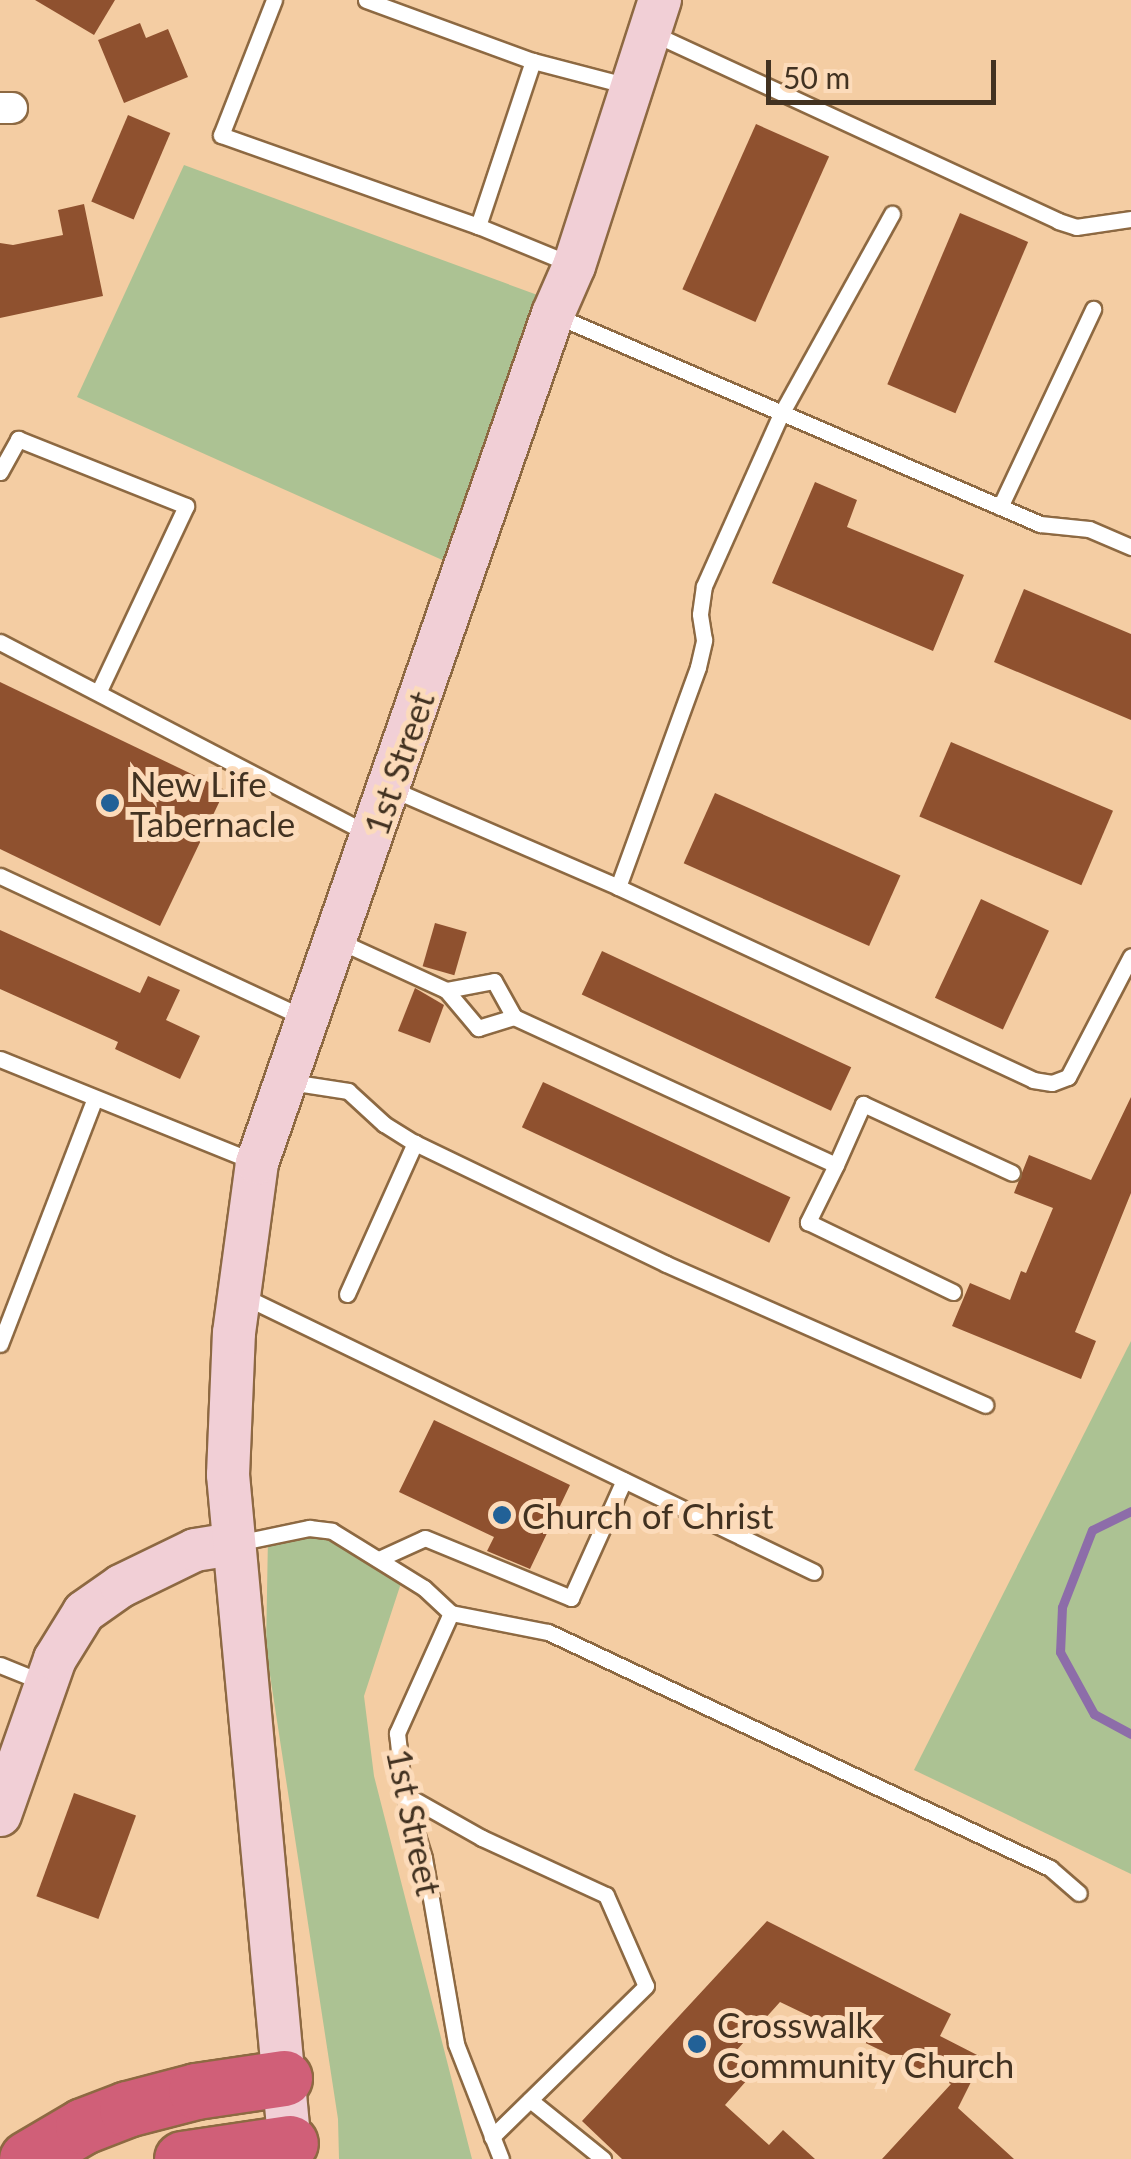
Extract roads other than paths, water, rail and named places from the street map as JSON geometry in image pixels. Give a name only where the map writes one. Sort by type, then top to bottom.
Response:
[{"type":"highway","points":[[27,2159],[83,2126],[127,2109],[196,2091],[284,2078]]},
{"type":"highway","points":[[182,2159],[290,2151]]},
{"type":"main road","name":"1st Street","points":[[290,2151],[228,1474],[239,1295],[257,1162],[553,314],[574,266],[654,15]]},
{"type":"main road","points":[[0,1815],[54,1659],[84,1612],[122,1586],[195,1550],[233,1544]]},
{"type":"lane","points":[[274,0],[220,135],[478,226],[574,266]]},
{"type":"lane","points":[[366,0],[532,60],[632,86]]},
{"type":"lane","points":[[654,15],[1058,221],[1076,227],[1131,219]]},
{"type":"lane","points":[[478,226],[532,60]]},
{"type":"lane","points":[[618,887],[698,668],[704,640],[700,614],[704,586],[781,414],[892,214]]},
{"type":"lane","points":[[1000,508],[1093,309]]},
{"type":"lane","points":[[553,314],[1000,508],[1040,524],[1089,528],[1131,547]]},
{"type":"lane","points":[[0,472],[18,439],[186,506],[98,691]]},
{"type":"lane","points":[[0,642],[373,836]]},
{"type":"lane","points":[[389,788],[618,887],[1032,1080],[1052,1083],[1068,1077],[1131,956]]},
{"type":"lane","points":[[0,876],[307,1020]]},
{"type":"lane","points":[[336,939],[446,990],[478,1028],[514,1017]]},
{"type":"lane","points":[[446,990],[494,980],[514,1017],[836,1165]]},
{"type":"lane","points":[[0,1059],[94,1101],[257,1162]]},
{"type":"lane","points":[[285,1081],[348,1091],[384,1124],[415,1143],[666,1264],[985,1405]]},
{"type":"lane","points":[[0,1344],[94,1101]]},
{"type":"lane","points":[[953,1292],[808,1222],[863,1104],[1012,1173]]},
{"type":"lane","points":[[347,1294],[415,1143]]},
{"type":"lane","points":[[239,1295],[814,1572]]},
{"type":"lane","points":[[381,1558],[425,1538],[571,1598],[624,1480]]},
{"type":"lane","points":[[233,1544],[309,1528],[332,1530],[381,1558],[451,1613],[548,1632],[1050,1868],[1079,1893]]},
{"type":"lane","name":"1st Street","points":[[451,1613],[396,1733],[404,1794],[424,1858],[456,2044],[501,2159]]},
{"type":"lane","points":[[0,1665],[46,1684]]},
{"type":"lane","points":[[404,1794],[482,1838],[606,1895],[646,1986],[492,2137]]},
{"type":"lane","points":[[530,2100],[603,2159]]},
{"type":"waterway","points":[[1131,1511],[1092,1530],[1062,1607],[1060,1652],[1094,1714],[1131,1734]]},
{"type":"place","name":"New Life Tabernacle","points":[[110,803]]},
{"type":"place","name":"Church of Christ","points":[[502,1515]]},
{"type":"place","name":"Crosswalk Community Church","points":[[697,2044]]}]
